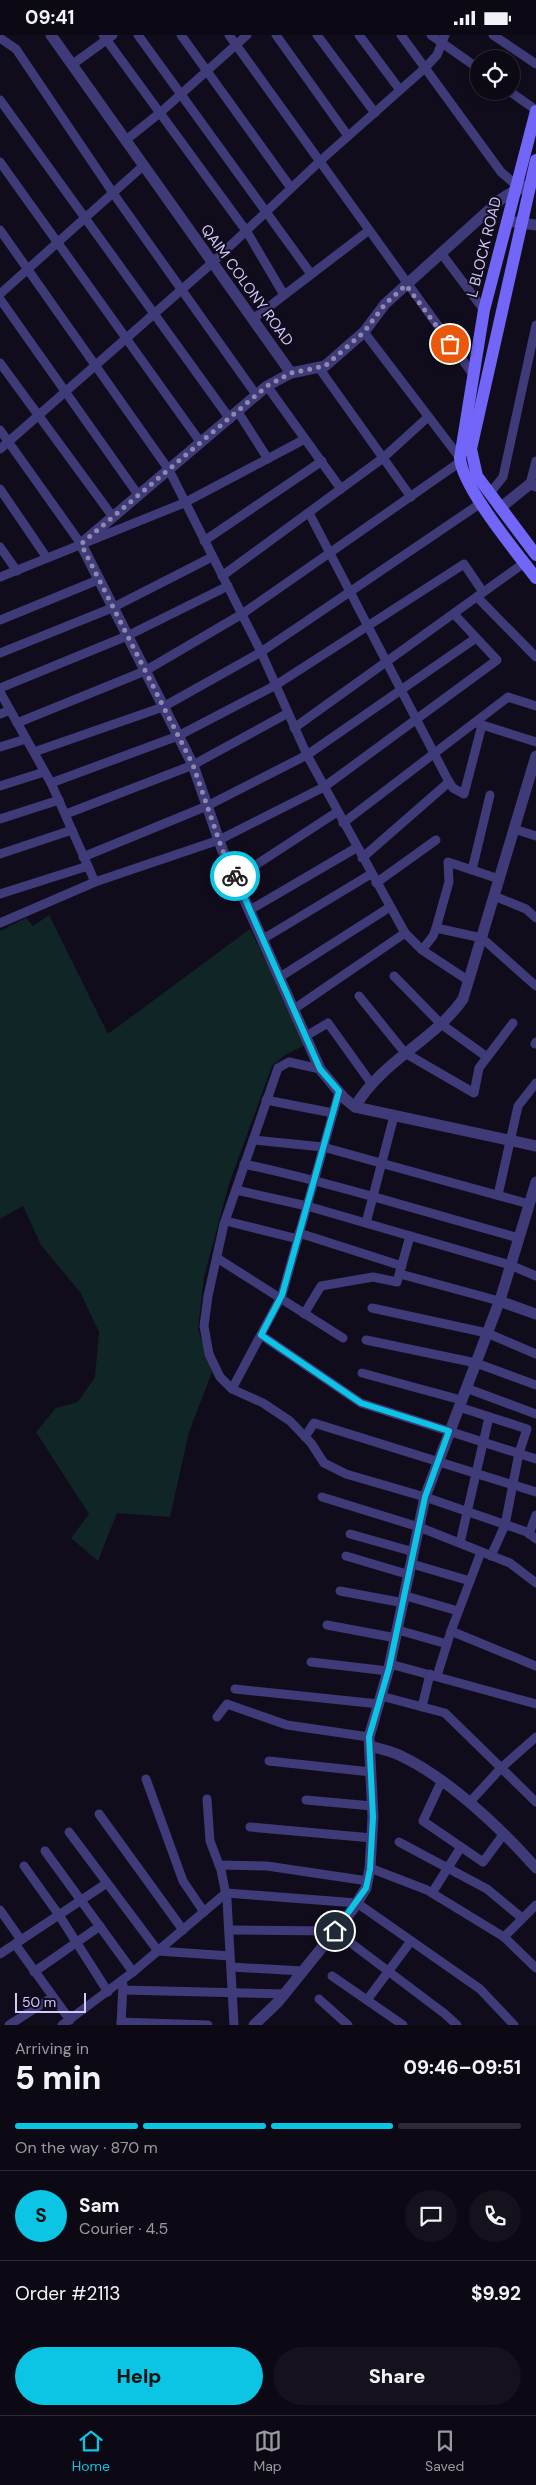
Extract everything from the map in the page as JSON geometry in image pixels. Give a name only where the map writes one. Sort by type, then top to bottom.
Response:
[{"type":"main road","name":"L BLOCK ROAD","points":[[536,110],[484,310],[472,373],[460,460],[486,498],[524,563],[536,578]]},
{"type":"main road","name":"L BLOCK ROAD","points":[[536,160],[471,449],[476,476],[486,498],[500,508],[536,555]]},
{"type":"street","name":"QAIM COLONY ROAD","points":[[51,35],[291,373]]},
{"type":"street","points":[[138,35],[311,274]]},
{"type":"street","points":[[181,35],[291,189]]},
{"type":"street","points":[[229,35],[406,285],[472,373]]},
{"type":"street","points":[[126,140],[161,112],[247,35]]},
{"type":"street","points":[[276,35],[348,136]]},
{"type":"street","points":[[317,35],[374,113]]},
{"type":"street","points":[[360,35],[400,90]]},
{"type":"street","points":[[401,35],[501,172],[515,188]]},
{"type":"street","points":[[431,35],[444,39],[470,61]]},
{"type":"street","points":[[493,35],[536,64]]},
{"type":"street","points":[[73,64],[107,37],[247,231],[284,295]]},
{"type":"street","points":[[0,38],[16,49],[113,193],[257,395]]},
{"type":"street","points":[[0,449],[212,263],[319,162],[424,68],[437,55],[444,39]]},
{"type":"street","points":[[520,98],[536,110]]},
{"type":"street","points":[[0,101],[153,314],[268,459]]},
{"type":"street","points":[[0,162],[201,443]]},
{"type":"street","points":[[0,294],[143,166]]},
{"type":"street","points":[[81,544],[267,386],[291,373],[325,366],[364,332],[385,304],[501,199],[515,188],[530,185]]},
{"type":"street","points":[[507,221],[536,225]]},
{"type":"street","points":[[0,230],[169,471],[261,652],[307,755],[370,874],[405,933],[422,950],[470,981]]},
{"type":"street","points":[[253,319],[368,231]]},
{"type":"street","points":[[441,253],[484,310]]},
{"type":"street","points":[[0,299],[139,495]]},
{"type":"street","points":[[34,752],[163,707],[261,652],[486,498],[503,477],[536,325]]},
{"type":"street","points":[[17,723],[145,671],[242,614],[411,497],[460,460],[364,332]]},
{"type":"street","points":[[0,363],[113,517]]},
{"type":"street","points":[[318,368],[411,497]]},
{"type":"street","points":[[267,386],[342,489]]},
{"type":"street","points":[[222,576],[383,458],[428,417]]},
{"type":"street","points":[[0,430],[81,544],[193,765],[219,840],[320,1069],[355,1107],[536,1145]]},
{"type":"street","points":[[0,577],[184,503],[306,439]]},
{"type":"street","points":[[204,541],[322,461]]},
{"type":"street","points":[[500,508],[533,485],[536,461]]},
{"type":"street","points":[[0,489],[47,558]]},
{"type":"street","points":[[309,513],[449,782],[453,789],[464,794],[478,724]]},
{"type":"street","points":[[0,547],[16,571]]},
{"type":"street","points":[[0,653],[112,608],[212,557]]},
{"type":"street","points":[[294,728],[524,563]]},
{"type":"street","points":[[51,783],[178,736],[276,685],[464,564],[480,595],[536,657]]},
{"type":"street","points":[[0,620],[98,580]]},
{"type":"street","points":[[0,688],[127,636],[228,586]]},
{"type":"street","points":[[0,923],[96,883],[219,840],[324,787],[497,660],[454,614]]},
{"type":"street","points":[[83,857],[207,806],[307,755],[476,638]]},
{"type":"street","points":[[0,692],[51,783],[96,883]]},
{"type":"street","points":[[343,823],[434,753],[478,724],[508,697],[536,706]]},
{"type":"street","points":[[0,713],[10,710]]},
{"type":"street","points":[[66,814],[193,765],[288,713]]},
{"type":"street","points":[[478,724],[536,741]]},
{"type":"street","points":[[0,747],[26,739]]},
{"type":"street","points":[[355,1107],[371,1083],[452,1015],[463,999],[470,981],[536,756]]},
{"type":"street","points":[[0,785],[44,772]]},
{"type":"street","points":[[362,858],[449,782]]},
{"type":"street","points":[[472,870],[490,795]]},
{"type":"street","points":[[0,819],[59,800]]},
{"type":"street","points":[[236,878],[337,812]]},
{"type":"street","points":[[514,829],[536,836]]},
{"type":"street","points":[[0,854],[72,831]]},
{"type":"street","points":[[376,883],[436,840]]},
{"type":"street","points":[[250,910],[356,848]]},
{"type":"street","points":[[422,950],[433,936],[436,928],[448,882],[448,862],[499,879]]},
{"type":"street","points":[[0,894],[88,866]]},
{"type":"street","points":[[263,939],[370,874]]},
{"type":"street","points":[[494,896],[526,909],[536,918]]},
{"type":"street","points":[[280,977],[390,907]]},
{"type":"street","points":[[436,928],[482,938],[536,985]]},
{"type":"street","points":[[294,1009],[405,933]]},
{"type":"street","points":[[394,976],[441,1024],[487,1057]]},
{"type":"street","points":[[359,996],[405,1053],[474,1093],[479,1068],[513,1023]]},
{"type":"street","points":[[306,1036],[328,1023],[371,1083]]},
{"type":"street","points":[[320,1069],[289,1062],[278,1068],[244,1163],[226,1221],[204,1326],[209,1354],[220,1377],[232,1389],[263,1403],[290,1421],[305,1437],[324,1463],[346,1474],[425,1497],[532,1536],[536,1515]]},
{"type":"street","points":[[498,1195],[518,1106],[536,1083]]},
{"type":"street","points":[[232,1389],[280,1298],[339,1091]]},
{"type":"street","points":[[266,1100],[333,1113]]},
{"type":"street","points":[[366,1223],[394,1116]]},
{"type":"street","points":[[253,1140],[324,1147],[498,1195],[533,1198]]},
{"type":"street","points":[[244,1163],[314,1179],[519,1238]]},
{"type":"street","points":[[254,2025],[284,1994],[335,1931],[357,1903],[368,1881],[372,1838],[370,1741],[405,1599],[425,1497],[499,1301],[533,1198],[536,1182]]},
{"type":"street","points":[[236,1190],[307,1206],[536,1274]]},
{"type":"street","points":[[226,1221],[299,1236],[536,1314]]},
{"type":"street","points":[[304,1313],[321,1286],[373,1277],[397,1282],[410,1236]]},
{"type":"street","points":[[217,1258],[343,1338]]},
{"type":"street","points":[[372,1308],[487,1333],[536,1354]]},
{"type":"street","points":[[261,1335],[361,1403],[536,1459]]},
{"type":"street","points":[[366,1341],[476,1363],[536,1385]]},
{"type":"street","points":[[362,1373],[460,1404],[489,1417],[527,1429],[519,1453],[505,1525],[491,1556]]},
{"type":"street","points":[[466,1388],[536,1414]]},
{"type":"street","points":[[460,1543],[489,1417]]},
{"type":"street","points":[[305,1437],[314,1423],[536,1492]]},
{"type":"street","points":[[322,1497],[419,1527],[510,1563],[536,1583]]},
{"type":"street","points":[[350,1534],[412,1563],[470,1581]]},
{"type":"street","points":[[422,1707],[481,1552]]},
{"type":"street","points":[[346,1556],[412,1563]]},
{"type":"street","points":[[340,1591],[405,1599],[458,1611]]},
{"type":"street","points":[[327,1625],[397,1634],[447,1644]]},
{"type":"street","points":[[451,1631],[536,1666]]},
{"type":"street","points":[[311,1662],[389,1667],[434,1675],[536,1704]]},
{"type":"street","points":[[235,1689],[380,1700],[445,1713],[536,1802]]},
{"type":"street","points":[[217,1717],[227,1704],[287,1725],[370,1741],[399,1755],[442,1780],[469,1803],[536,1868]]},
{"type":"street","points":[[469,1803],[501,1768],[536,1738]]},
{"type":"street","points":[[270,1761],[371,1772]]},
{"type":"street","points":[[146,1779],[183,1881],[204,1912]]},
{"type":"street","points":[[442,1780],[423,1821],[483,1862],[503,1835]]},
{"type":"street","points":[[207,1799],[210,1841],[219,1865],[226,1893],[234,2025]]},
{"type":"street","points":[[306,1800],[372,1806]]},
{"type":"street","points":[[99,1814],[183,1930]]},
{"type":"street","points":[[250,1827],[372,1838]]},
{"type":"street","points":[[68,1832],[158,1951],[230,1956]]},
{"type":"street","points":[[399,1842],[487,1889],[522,1918]]},
{"type":"street","points":[[432,1893],[460,1847]]},
{"type":"street","points":[[45,1851],[133,1973]]},
{"type":"street","points":[[219,1865],[267,1866],[368,1881]]},
{"type":"street","points":[[24,1866],[59,1915],[108,1992]]},
{"type":"street","points":[[370,1869],[432,1893],[504,1937],[536,1968]]},
{"type":"street","points":[[0,1954],[107,1883]]},
{"type":"street","points":[[0,1910],[34,1972],[53,1997],[66,2022],[108,1992],[123,1985],[133,1973],[226,1893],[357,1903],[480,1989],[514,2025]]},
{"type":"street","points":[[504,1937],[522,1918],[535,1908]]},
{"type":"street","points":[[34,1972],[100,1927]]},
{"type":"street","points":[[229,1929],[335,1931],[457,2025]]},
{"type":"street","points":[[367,2000],[411,1941]]},
{"type":"street","points":[[231,1967],[303,1971]]},
{"type":"street","points":[[332,1976],[403,2025]]},
{"type":"street","points":[[123,1985],[232,1993],[284,1994]]},
{"type":"street","points":[[123,1985],[121,2023],[208,2025]]},
{"type":"street","points":[[10,2025],[53,1997]]},
{"type":"street","points":[[319,1999],[348,2025]]},
{"type":"green space","points":[[49,915],[108,1034],[250,929],[307,1044],[285,1055],[272,1066],[229,1184],[204,1277],[198,1329],[212,1372],[189,1432],[170,1517],[117,1513],[98,1561],[71,1538],[89,1514],[36,1432],[56,1408],[78,1402],[95,1377],[99,1332],[80,1292],[41,1245],[23,1206],[0,1219],[0,931],[26,918],[33,926]]},
{"type":"way so far","points":[[235,876],[222,849],[193,765],[81,544],[267,386],[291,373],[325,366],[364,332],[385,304],[406,285],[450,344]]},
{"type":"route","points":[[235,876],[320,1069],[339,1091],[282,1295],[261,1335],[361,1403],[449,1431],[425,1497],[407,1591],[389,1668],[369,1737],[373,1817],[370,1869],[366,1888],[353,1909],[335,1931]]}]
